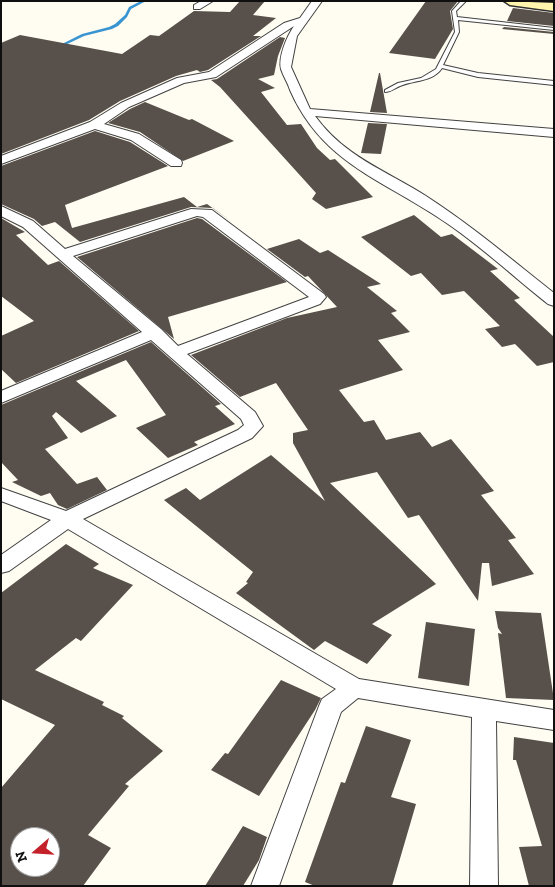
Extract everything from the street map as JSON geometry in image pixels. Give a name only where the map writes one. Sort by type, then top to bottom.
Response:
[{"type":"main road","points":[[510,1],[554,7]]},
{"type":"street","points":[[196,8],[208,1]]},
{"type":"street","points":[[317,1],[292,36],[286,67],[306,112],[319,130],[338,149],[356,162],[427,203],[554,301]]},
{"type":"street","points":[[1,160],[94,125],[125,105],[181,80],[212,75],[288,25],[305,19]]},
{"type":"street","points":[[306,112],[554,133]]},
{"type":"street","points":[[94,125],[135,137],[176,163]]},
{"type":"street","points":[[1,210],[28,224],[154,332],[174,353],[249,416],[254,426],[246,434],[67,519],[1,566]]},
{"type":"street","points":[[63,254],[196,212],[207,213],[318,297],[314,301],[174,353]]},
{"type":"street","points":[[1,398],[154,332]]},
{"type":"street","points":[[1,494],[67,519],[354,688],[554,720]]},
{"type":"street","points":[[265,886],[330,706],[354,688]]},
{"type":"street","points":[[484,709],[484,886]]},
{"type":"lane","points":[[387,90],[400,84],[430,76],[438,70],[457,32],[456,18],[453,15],[454,11],[464,1]]},
{"type":"lane","points":[[456,18],[554,29]]},
{"type":"lane","points":[[440,66],[478,75],[554,83]]},
{"type":"building","points":[[240,1],[265,1],[253,15],[276,18],[253,36],[261,36],[208,70],[200,72],[197,70],[176,76],[120,101],[89,120],[1,154],[1,43],[20,35],[122,54],[150,35],[159,36],[194,11],[230,12]]},
{"type":"building","points":[[426,1],[458,1],[450,11],[453,29],[435,59],[389,53]]},
{"type":"building","points":[[513,8],[554,13],[554,26],[507,21]]},
{"type":"building","points":[[504,27],[554,32],[554,34],[502,29]]},
{"type":"building","points":[[280,37],[285,38],[278,56],[274,75],[258,79],[275,88],[261,92],[287,125],[301,124],[317,148],[330,160],[335,159],[373,197],[326,209],[312,199],[316,193],[220,87],[211,80],[217,79]]},
{"type":"building","points":[[380,73],[387,113],[370,112]]},
{"type":"building","points":[[145,102],[189,120],[192,119],[234,141],[183,161],[140,132],[108,123]]},
{"type":"building","points":[[368,123],[387,124],[381,154],[361,153]]},
{"type":"building","points":[[95,131],[130,142],[168,166],[65,205],[72,228],[184,197],[197,207],[207,204],[213,208],[191,207],[80,242],[55,222],[42,226],[34,219],[1,204],[1,166]]},
{"type":"building","points":[[414,215],[441,237],[452,234],[498,269],[490,271],[520,298],[514,300],[554,337],[554,362],[537,366],[515,344],[502,347],[485,329],[500,326],[464,291],[442,295],[421,273],[411,276],[361,237]]},
{"type":"building","points":[[1,218],[25,232],[16,235],[48,265],[59,261],[139,331],[16,383],[1,369],[1,336],[34,321],[1,296]]},
{"type":"building","points":[[197,218],[202,219],[287,282],[168,317],[174,339],[77,257]]},
{"type":"building","points":[[299,239],[320,253],[328,250],[381,284],[367,287],[397,311],[391,313],[410,332],[378,340],[403,370],[339,390],[364,422],[374,420],[386,440],[420,432],[432,447],[451,439],[494,491],[481,495],[516,538],[508,540],[534,574],[492,586],[489,563],[482,563],[478,601],[419,515],[408,518],[377,472],[330,483],[436,584],[372,624],[392,635],[367,664],[325,641],[314,650],[236,593],[248,583],[246,582],[253,572],[164,500],[186,488],[200,500],[271,455],[325,501],[293,443],[293,433],[308,430],[276,383],[240,397],[191,355],[287,318],[337,307],[308,276],[305,277],[267,249]]},
{"type":"building","points":[[151,342],[221,404],[215,406],[235,424],[194,442],[198,445],[168,458],[136,428],[166,415],[126,360],[76,381],[117,416],[81,433],[56,412],[52,416],[68,438],[45,449],[77,484],[97,477],[107,490],[67,509],[58,505],[50,493],[41,496],[12,482],[18,480],[1,462],[1,405]]},
{"type":"building","points":[[66,544],[99,564],[93,568],[133,585],[81,641],[76,638],[35,670],[104,702],[102,705],[124,716],[122,718],[163,751],[125,784],[129,786],[88,835],[111,848],[83,886],[1,886],[1,788],[55,725],[1,699],[1,593]]},
{"type":"building","points":[[495,611],[541,613],[554,700],[506,698],[498,633],[502,634],[498,628]]},
{"type":"building","points":[[426,622],[475,629],[469,686],[418,678]]},
{"type":"building","points":[[281,680],[321,698],[259,796],[211,770],[225,753],[228,754]]},
{"type":"building","points":[[366,726],[411,740],[391,797],[416,804],[392,886],[315,886],[305,882],[341,782],[345,783]]},
{"type":"building","points":[[514,737],[554,743],[554,886],[529,886],[519,847],[542,846],[516,760],[513,760]]},
{"type":"building","points":[[243,826],[267,837],[259,860],[243,886],[205,886]]},
{"type":"waterway","points":[[58,47],[83,35],[111,28],[122,21],[130,8],[144,1]]}]
